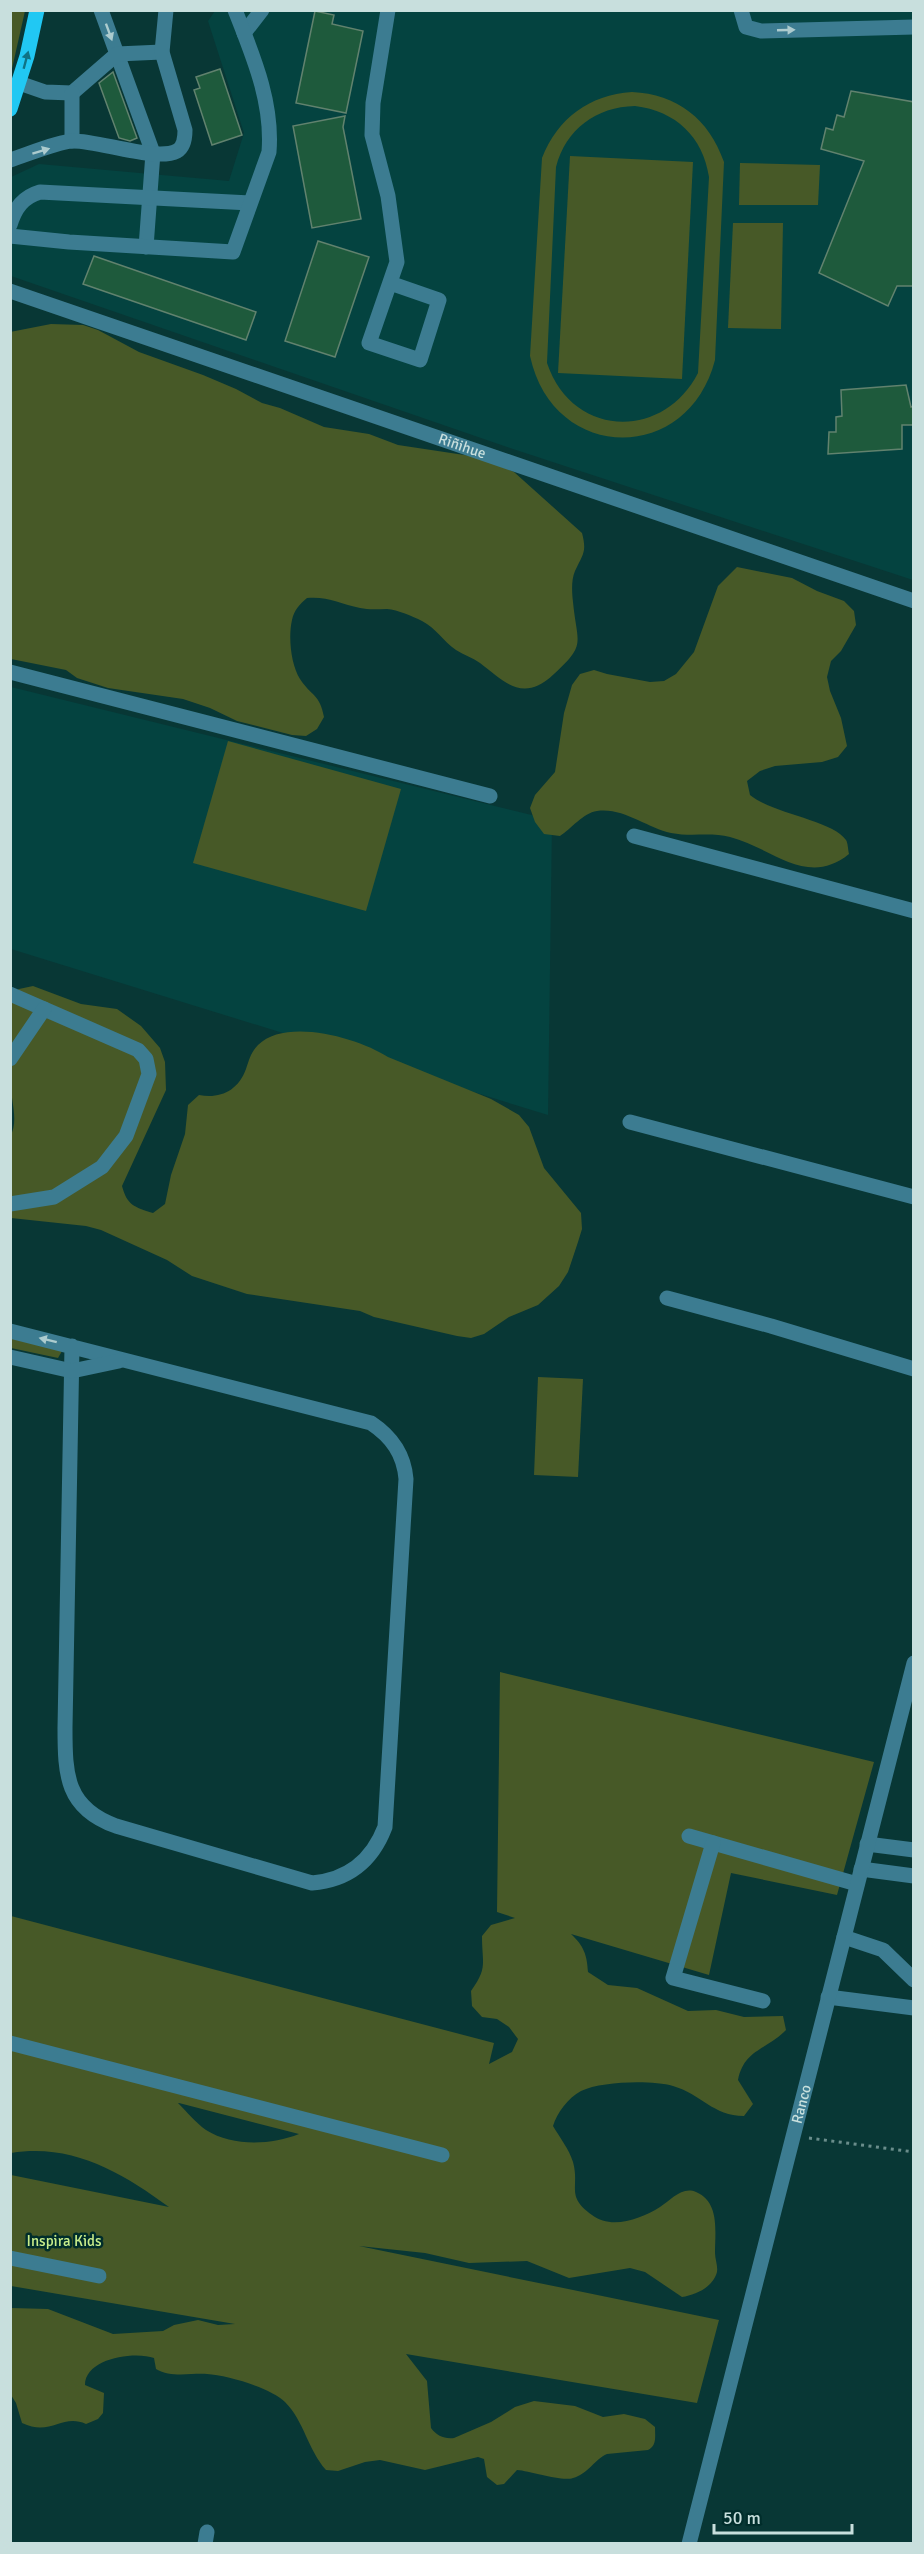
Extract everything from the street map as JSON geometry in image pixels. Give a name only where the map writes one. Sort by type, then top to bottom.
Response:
[{"type":"main road","points":[[10,110],[37,10]]},
{"type":"street","points":[[101,10],[153,153],[146,247]]},
{"type":"street","points":[[10,160],[72,141],[153,153],[177,151],[185,137],[162,52],[166,10]]},
{"type":"street","points":[[10,236],[233,252],[268,152],[270,126],[266,100],[235,10]]},
{"type":"street","points":[[244,33],[262,10]]},
{"type":"street","points":[[388,10],[374,103],[372,135],[388,196],[397,262],[369,343],[420,360],[439,300],[390,283]]},
{"type":"street","points":[[741,10],[746,27],[761,31],[914,27]]},
{"type":"street","points":[[19,83],[45,92],[72,93],[117,54],[162,52]]},
{"type":"street","points":[[72,93],[72,141]]},
{"type":"street","points":[[10,225],[13,214],[21,202],[40,192],[250,203]]},
{"type":"street","name":"Riñihue","points":[[10,291],[914,601]]},
{"type":"street","points":[[10,672],[490,796]]},
{"type":"street","points":[[634,836],[914,911]]},
{"type":"street","points":[[10,994],[138,1050],[146,1059],[149,1074],[126,1136],[102,1167],[54,1197],[10,1204]]},
{"type":"street","points":[[10,1059],[44,1009]]},
{"type":"street","points":[[630,1122],[914,1197]]},
{"type":"street","points":[[667,1298],[771,1326],[914,1369]]},
{"type":"street","points":[[10,1331],[72,1346],[371,1423],[392,1440],[399,1451],[406,1479],[385,1827],[372,1853],[363,1863],[344,1875],[312,1883],[116,1826],[92,1815],[74,1795],[67,1775],[65,1755],[72,1346]]},
{"type":"street","points":[[10,1357],[72,1371],[125,1360]]},
{"type":"street","name":"Ranco","points":[[689,2544],[914,1663]]},
{"type":"street","points":[[688,1836],[857,1884]]},
{"type":"street","points":[[713,1843],[673,1978],[764,2001]]},
{"type":"street","points":[[867,1844],[914,1850]]},
{"type":"street","points":[[861,1869],[914,1876]]},
{"type":"street","points":[[843,1937],[883,1950],[914,1980]]},
{"type":"street","points":[[828,1997],[914,2007]]},
{"type":"street","points":[[10,2043],[442,2155]]},
{"type":"street","points":[[10,2258],[99,2276]]},
{"type":"path","points":[[793,2136],[914,2152]]},
{"type":"shaded area","points":[[215,11],[913,11],[913,580],[513,449],[11,276],[11,177],[39,164],[229,181],[244,133],[208,21]]},
{"type":"shaded area","points":[[11,687],[552,820],[548,1115],[11,949]]},
{"type":"green space","points":[[10,11],[25,11],[11,73]]},
{"type":"green space","points":[[632,92],[648,94],[677,104],[700,121],[710,133],[724,162],[715,360],[700,394],[678,419],[651,433],[621,438],[592,432],[565,417],[543,391],[530,356],[542,158],[566,120],[589,104],[616,94]],"holes":[[[635,106],[650,109],[675,120],[694,138],[701,150],[709,177],[698,373],[682,395],[663,411],[641,419],[619,422],[597,417],[576,406],[559,388],[547,363],[556,167],[567,142],[575,131],[596,116],[621,107]]]},
{"type":"green space","points":[[570,156],[693,162],[682,379],[558,373]]},
{"type":"green space","points":[[740,163],[820,165],[818,205],[739,205]]},
{"type":"green space","points":[[733,223],[783,223],[781,329],[728,328]]},
{"type":"green space","points":[[51,324],[83,325],[98,330],[139,352],[203,375],[262,403],[280,408],[324,427],[369,434],[398,445],[471,456],[514,472],[582,533],[583,553],[572,582],[577,635],[576,649],[564,664],[543,683],[524,689],[507,683],[477,661],[456,650],[431,627],[414,617],[391,610],[363,609],[328,599],[307,598],[293,616],[290,634],[291,651],[300,679],[318,699],[324,717],[317,729],[306,736],[292,735],[237,721],[210,708],[183,699],[108,688],[77,678],[66,670],[11,659],[10,332]]},
{"type":"green space","points":[[737,567],[792,578],[844,601],[854,611],[856,625],[841,651],[831,661],[827,677],[841,718],[847,746],[838,757],[822,762],[775,766],[760,771],[747,781],[750,795],[760,802],[816,822],[839,833],[847,841],[849,854],[834,863],[819,867],[804,866],[730,837],[671,833],[626,815],[607,811],[592,812],[560,836],[544,834],[535,822],[530,808],[535,795],[555,772],[564,713],[572,685],[580,674],[594,670],[650,682],[664,681],[676,674],[694,652],[718,586]]},
{"type":"green space","points":[[228,741],[401,789],[366,911],[193,863]]},
{"type":"green space","points":[[33,986],[81,1004],[117,1009],[141,1026],[160,1048],[165,1062],[166,1090],[122,1186],[126,1197],[136,1207],[153,1213],[165,1204],[171,1175],[185,1134],[188,1105],[199,1095],[214,1096],[233,1088],[243,1077],[250,1056],[258,1045],[270,1037],[286,1032],[323,1033],[359,1043],[491,1099],[519,1115],[529,1127],[544,1168],[581,1213],[582,1229],[568,1272],[559,1286],[538,1305],[509,1317],[484,1334],[471,1338],[374,1317],[360,1311],[247,1294],[192,1276],[167,1260],[101,1230],[86,1226],[11,1218],[10,1137],[14,1118],[11,1086],[11,995],[19,989]]},
{"type":"green space","points":[[11,1338],[62,1351],[58,1358],[11,1348]]},
{"type":"green space","points":[[538,1377],[583,1379],[578,1477],[534,1475]]},
{"type":"green space","name":"Inspira Kids","points":[[500,1672],[874,1762],[837,1895],[731,1873],[709,1975],[571,1934],[584,1951],[588,1972],[608,1985],[637,1988],[688,2011],[716,2010],[744,2017],[783,2016],[786,2030],[751,2056],[741,2070],[738,2080],[753,2104],[744,2116],[715,2109],[692,2094],[673,2086],[627,2082],[601,2085],[581,2091],[564,2106],[553,2126],[573,2162],[575,2191],[579,2202],[592,2215],[600,2219],[617,2222],[635,2219],[660,2207],[681,2192],[696,2192],[704,2197],[713,2210],[717,2267],[715,2277],[708,2286],[682,2297],[645,2272],[630,2268],[569,2278],[527,2261],[469,2263],[425,2253],[359,2246],[719,2320],[697,2403],[406,2354],[427,2381],[431,2428],[444,2437],[454,2438],[491,2422],[515,2407],[534,2401],[575,2406],[603,2417],[624,2414],[645,2419],[655,2427],[654,2443],[648,2450],[607,2454],[573,2478],[562,2479],[517,2470],[504,2484],[497,2485],[487,2477],[484,2459],[478,2457],[425,2470],[380,2460],[365,2462],[338,2471],[326,2470],[315,2454],[297,2418],[285,2402],[278,2397],[259,2387],[226,2377],[162,2372],[156,2369],[154,2358],[146,2356],[124,2356],[93,2368],[87,2376],[85,2385],[104,2393],[103,2413],[98,2419],[86,2424],[70,2421],[41,2428],[22,2423],[11,2395],[11,2308],[48,2309],[113,2334],[163,2331],[174,2325],[198,2320],[218,2325],[235,2324],[11,2286],[11,2175],[169,2207],[133,2182],[75,2156],[55,2152],[11,2153],[11,1916],[494,2043],[489,2064],[512,2052],[518,2039],[509,2027],[497,2019],[482,2017],[472,2006],[471,1991],[480,1976],[483,1965],[482,1936],[491,1925],[515,1918],[497,1912]],"holes":[[[178,2103],[299,2134],[264,2142],[240,2142],[228,2139],[206,2130]]]},
{"type":"building","points":[[315,11],[334,15],[332,24],[363,31],[346,113],[296,103]]},
{"type":"building","points":[[220,69],[242,135],[212,145],[194,90],[200,88],[196,77]]},
{"type":"building","points":[[113,72],[137,138],[130,141],[119,138],[99,83]]},
{"type":"building","points":[[851,91],[914,102],[914,286],[897,286],[888,306],[819,273],[864,161],[821,149],[826,128],[833,130],[837,115],[844,117]]},
{"type":"building","points":[[345,116],[343,127],[361,219],[312,228],[293,126]]},
{"type":"building","points":[[318,241],[369,257],[335,357],[285,341]]},
{"type":"building","points":[[94,256],[256,312],[246,340],[83,284]]},
{"type":"building","points":[[906,385],[911,407],[914,406],[914,425],[902,425],[902,449],[828,454],[829,432],[836,432],[836,417],[842,416],[841,390]]}]
